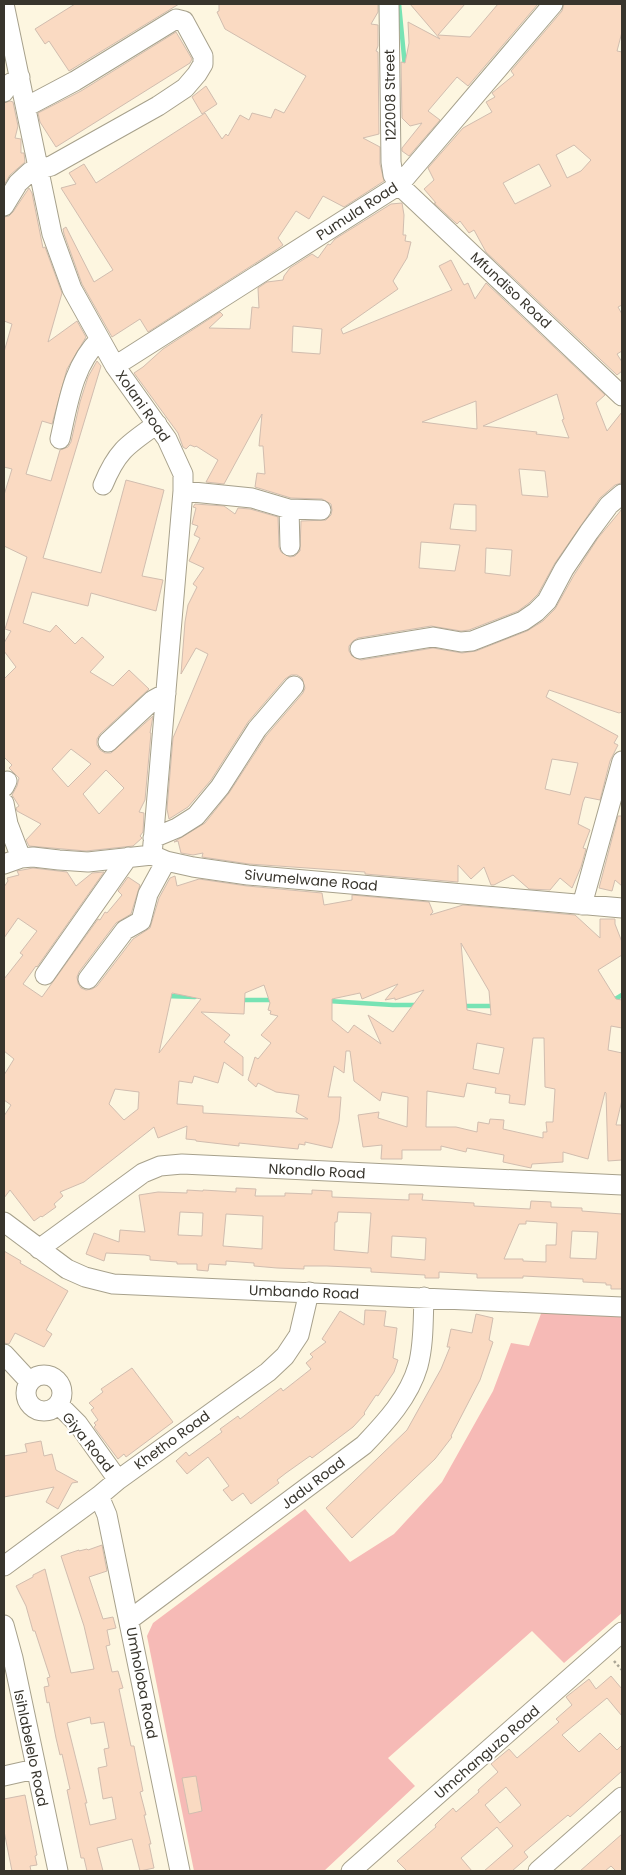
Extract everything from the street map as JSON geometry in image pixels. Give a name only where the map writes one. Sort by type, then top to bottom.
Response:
[{"type":"street","name":"Xolani Road","points":[[4,4],[52,234],[64,270],[72,289],[115,366],[168,439],[183,474],[166,693],[157,851]]},
{"type":"street","name":"122008 Street","points":[[389,4],[391,162],[399,185]]},
{"type":"street","name":"Pumula Road","points":[[115,366],[399,185],[552,4]]},
{"type":"street","points":[[4,206],[24,177],[38,169],[51,166],[158,106],[185,88],[203,64],[204,56],[184,21],[176,19],[75,81],[26,107]]},
{"type":"street","points":[[4,92],[8,85],[20,77]]},
{"type":"street","name":"Mfundiso Road","points":[[399,185],[619,387]]},
{"type":"street","points":[[60,439],[78,371],[87,353],[100,339]]},
{"type":"street","points":[[103,486],[112,465],[120,453],[132,441],[157,424]]},
{"type":"street","points":[[183,490],[252,498],[289,509],[322,510]]},
{"type":"street","points":[[360,649],[433,637],[461,642],[472,641],[524,621],[547,601],[564,569],[589,532],[609,506],[622,494]]},
{"type":"street","points":[[289,509],[290,546]]},
{"type":"street","points":[[88,978],[124,930],[141,921],[157,851],[176,828],[196,816],[220,787],[257,728],[294,686]]},
{"type":"street","points":[[108,742],[153,700],[166,693]]},
{"type":"street","points":[[582,905],[622,761]]},
{"type":"street","points":[[4,803],[12,861]]},
{"type":"street","name":"Sivumelwane Road","points":[[12,861],[33,856],[88,862],[157,851],[248,875],[622,908]]},
{"type":"street","points":[[46,975],[128,857]]},
{"type":"street","name":"Nkondlo Road","points":[[39,1249],[143,1173],[160,1166],[191,1164],[622,1185]]},
{"type":"street","name":"Umbando Road","points":[[4,1222],[67,1269],[85,1277],[113,1284],[622,1307]]},
{"type":"street","name":"Khetho Road","points":[[4,1566],[118,1480],[268,1372],[285,1356],[299,1335],[309,1292]]},
{"type":"street","name":"Jadu Road","points":[[129,1620],[364,1445],[389,1420],[405,1394],[418,1366],[424,1297]]},
{"type":"street","name":"Giya Road","points":[[4,1354],[29,1381],[25,1393],[30,1405],[34,1409],[47,1411],[58,1404],[84,1431],[118,1480]]},
{"type":"street","name":"Umholoba Road","points":[[99,1496],[107,1515],[180,1871]]},
{"type":"street","name":"Isihlabelelo Road","points":[[4,1625],[13,1658],[58,1871]]},
{"type":"street","name":"Umchanguzo Road","points":[[351,1871],[622,1632]]},
{"type":"street","points":[[4,1776],[35,1769]]},
{"type":"street","points":[[538,1871],[622,1797]]},
{"type":"shaded area","points":[[542,1311],[622,1315],[622,1613],[564,1663],[532,1631],[388,1758],[415,1786],[324,1871],[194,1871],[147,1636],[153,1623],[305,1509],[350,1562],[394,1534],[442,1482],[493,1391],[511,1343],[529,1346]]},
{"type":"building","points":[[75,4],[179,4],[69,71],[49,41],[45,44],[35,29]]},
{"type":"building","points":[[219,4],[378,4],[378,12],[371,24],[378,25],[378,46],[376,51],[378,52],[379,134],[363,138],[380,147],[380,164],[384,181],[344,207],[323,196],[309,219],[296,211],[278,238],[283,245],[276,250],[148,332],[140,319],[112,337],[82,284],[64,234],[63,229],[66,227],[94,282],[113,270],[61,188],[76,184],[69,173],[84,164],[96,183],[205,113],[222,139],[226,134],[228,136],[240,115],[249,120],[252,113],[271,118],[275,109],[284,113],[306,76],[225,29],[217,12],[219,11]]},
{"type":"building","points":[[410,4],[465,4],[438,35],[470,37],[498,4],[538,4],[468,86],[457,77],[428,111],[440,120],[409,156],[402,151],[402,148],[422,123],[410,126],[402,118],[401,62],[405,63],[409,43],[408,22],[440,39]]},
{"type":"building","points":[[564,4],[622,4],[622,32],[617,51],[622,52],[622,305],[618,307],[622,314],[622,351],[617,354],[622,362],[622,371],[617,375],[486,252],[474,230],[469,233],[460,221],[457,224],[434,203],[436,203],[424,189],[434,180],[428,168],[463,128],[492,112],[486,102],[495,97],[492,93],[514,75],[511,71],[562,11]],"holes":[[[574,145],[591,160],[581,171],[567,178],[556,155]],[[539,164],[551,186],[515,204],[503,183]]]},
{"type":"building","points":[[176,32],[192,59],[190,63],[56,147],[40,122],[38,113],[81,91]]},
{"type":"building","points":[[206,86],[217,104],[202,114],[192,97]]},
{"type":"building","points":[[13,102],[18,126],[15,138],[21,139],[21,153],[24,153],[25,162],[10,175],[4,185],[4,103]]},
{"type":"building","points":[[29,188],[32,193],[43,248],[45,247],[62,293],[48,342],[77,321],[86,337],[67,369],[52,424],[42,421],[26,474],[51,481],[60,450],[68,447],[71,442],[88,377],[97,361],[101,366],[43,558],[101,573],[126,480],[164,490],[142,576],[163,580],[156,611],[91,593],[88,606],[32,592],[23,623],[50,632],[56,625],[75,644],[82,637],[104,657],[90,672],[113,686],[129,670],[149,689],[100,734],[97,739],[97,745],[100,750],[105,753],[111,753],[153,716],[145,800],[139,812],[144,813],[143,832],[140,836],[142,838],[133,846],[86,851],[29,846],[26,840],[41,824],[17,811],[16,808],[19,806],[12,795],[19,778],[9,768],[12,765],[4,757],[4,679],[16,667],[4,651],[4,643],[11,631],[5,629],[27,557],[4,546],[4,495],[12,469],[4,467],[4,352],[12,324],[4,321],[4,217],[9,216]],"holes":[[[71,749],[91,764],[68,787],[52,769]],[[106,770],[124,788],[99,814],[83,794]]]},
{"type":"building","points":[[402,203],[404,215],[403,235],[406,235],[405,241],[411,242],[407,258],[393,281],[398,289],[341,329],[343,334],[452,290],[439,266],[451,260],[464,285],[468,283],[475,299],[486,283],[605,395],[596,403],[607,431],[622,412],[621,483],[615,485],[600,498],[555,563],[538,594],[529,603],[518,611],[469,630],[461,631],[431,626],[358,638],[349,646],[352,656],[361,660],[433,648],[462,653],[476,651],[527,631],[543,621],[555,609],[598,538],[622,509],[622,712],[619,713],[549,690],[546,697],[618,736],[614,743],[618,745],[610,761],[600,800],[585,797],[583,802],[578,824],[590,830],[583,848],[586,849],[581,867],[572,888],[560,878],[550,890],[529,889],[513,875],[491,885],[484,867],[471,879],[458,865],[458,882],[365,874],[365,872],[249,864],[202,857],[203,853],[193,855],[181,853],[178,841],[174,842],[205,823],[229,793],[266,736],[303,693],[305,688],[302,678],[297,675],[291,675],[285,679],[248,722],[211,780],[188,807],[169,819],[167,809],[173,738],[208,654],[196,648],[181,674],[188,605],[197,587],[193,584],[204,568],[189,561],[200,538],[194,535],[198,526],[192,524],[196,508],[193,507],[195,504],[224,506],[235,514],[238,508],[250,509],[278,517],[279,547],[281,552],[290,557],[295,556],[300,551],[301,521],[326,520],[331,515],[332,510],[331,504],[322,499],[291,498],[255,487],[257,473],[265,474],[263,446],[259,446],[262,414],[224,484],[206,482],[218,460],[196,446],[190,445],[186,449],[183,447],[178,433],[134,373],[163,349],[220,312],[223,315],[209,328],[250,329],[252,307],[259,308],[258,288],[267,282],[283,280],[290,268],[312,254],[318,258],[328,244],[330,245],[335,239],[391,204]],"holes":[[[293,326],[322,329],[320,354],[292,352]],[[557,394],[564,419],[562,420],[569,438],[536,434],[537,432],[483,426]],[[476,401],[477,429],[422,422]],[[519,469],[545,471],[548,497],[522,495]],[[454,504],[476,505],[476,531],[450,529]],[[421,542],[460,545],[455,571],[419,568]],[[486,548],[512,550],[510,576],[485,573]],[[552,759],[578,763],[570,795],[545,789]]]},
{"type":"building","points":[[618,816],[622,816],[622,886],[615,880],[612,891],[599,888]]},
{"type":"building","points":[[33,868],[67,872],[76,886],[92,873],[104,872],[23,984],[42,997],[98,919],[100,920],[105,912],[107,913],[122,895],[118,891],[128,877],[140,885],[131,914],[116,923],[79,972],[77,977],[78,983],[81,988],[86,990],[97,986],[133,939],[150,928],[159,898],[170,878],[175,876],[177,886],[199,879],[247,886],[322,893],[324,905],[352,900],[352,895],[429,902],[433,912],[430,915],[463,905],[575,915],[600,938],[600,919],[615,919],[622,942],[622,955],[598,970],[616,999],[622,1000],[622,1028],[611,1026],[608,1050],[622,1053],[622,1100],[616,1125],[622,1125],[622,1160],[608,1161],[605,1092],[588,1159],[563,1152],[563,1162],[532,1164],[531,1168],[503,1162],[504,1155],[467,1148],[466,1152],[441,1146],[441,1150],[402,1150],[402,1159],[381,1159],[382,1145],[363,1147],[358,1115],[379,1112],[378,1118],[407,1127],[408,1097],[382,1092],[380,1101],[354,1081],[350,1051],[346,1051],[344,1073],[334,1066],[328,1097],[341,1097],[339,1121],[332,1148],[305,1142],[305,1145],[299,1144],[298,1149],[239,1143],[239,1146],[196,1141],[186,1139],[187,1126],[158,1138],[154,1127],[84,1182],[60,1192],[63,1196],[54,1204],[56,1207],[34,1221],[10,1190],[4,1198],[4,1116],[11,1105],[4,1100],[4,1075],[14,1059],[4,1051],[4,979],[23,955],[20,953],[37,931],[18,918],[4,938],[4,887],[8,881],[7,878],[19,875],[17,871]],"holes":[[[461,943],[489,991],[491,1015],[467,1010]],[[398,984],[385,1000],[395,998],[395,1000],[424,990],[393,1032],[368,1015],[381,1044],[354,1025],[348,1033],[332,1020],[332,999],[360,993],[362,999]],[[264,985],[270,1003],[268,1010],[271,1011],[270,1014],[278,1016],[261,1035],[271,1043],[258,1059],[255,1057],[248,1080],[256,1087],[258,1083],[276,1092],[299,1095],[296,1112],[308,1119],[203,1113],[203,1106],[177,1104],[179,1081],[192,1083],[194,1076],[218,1083],[224,1062],[243,1076],[243,1057],[224,1042],[230,1035],[201,1012],[244,1014],[245,993]],[[172,993],[201,999],[159,1053]],[[533,1038],[544,1038],[545,1087],[555,1089],[553,1122],[546,1122],[547,1132],[543,1132],[543,1138],[503,1129],[504,1120],[490,1119],[489,1124],[478,1122],[477,1132],[456,1127],[426,1127],[427,1091],[464,1097],[467,1083],[496,1088],[495,1093],[510,1095],[509,1103],[525,1105]],[[477,1043],[504,1048],[499,1074],[473,1069]],[[115,1089],[139,1092],[138,1109],[124,1120],[109,1104]]]},
{"type":"building","points":[[236,1188],[256,1189],[255,1196],[285,1196],[285,1193],[312,1194],[312,1190],[332,1191],[332,1197],[409,1200],[409,1194],[423,1194],[422,1200],[474,1203],[474,1206],[530,1209],[531,1201],[551,1202],[551,1207],[582,1208],[582,1211],[622,1214],[622,1289],[611,1289],[611,1285],[606,1285],[606,1283],[583,1282],[583,1279],[523,1276],[523,1278],[477,1278],[477,1274],[439,1272],[439,1278],[425,1278],[425,1275],[371,1272],[371,1268],[304,1266],[304,1269],[277,1268],[254,1266],[254,1263],[226,1261],[226,1265],[209,1264],[208,1271],[197,1270],[197,1264],[177,1264],[177,1262],[150,1260],[150,1256],[145,1255],[106,1253],[104,1261],[86,1254],[94,1233],[119,1242],[120,1230],[145,1232],[139,1195],[158,1192],[187,1193],[187,1190],[236,1192]],"holes":[[[180,1212],[203,1213],[202,1236],[178,1235]],[[338,1212],[371,1213],[368,1253],[334,1250],[335,1222],[337,1222]],[[226,1214],[263,1216],[262,1249],[223,1246]],[[526,1221],[557,1223],[556,1245],[546,1245],[546,1262],[504,1259],[519,1224],[526,1224]],[[572,1231],[598,1232],[596,1259],[570,1258]],[[392,1236],[426,1238],[425,1260],[391,1257]]]},
{"type":"building","points":[[4,1251],[21,1261],[20,1263],[68,1291],[46,1330],[52,1334],[44,1347],[15,1333],[9,1344],[4,1343]]},
{"type":"building","points":[[365,1310],[386,1311],[384,1326],[397,1328],[393,1358],[398,1360],[394,1372],[378,1396],[376,1395],[365,1414],[353,1427],[312,1458],[310,1456],[286,1473],[277,1480],[279,1483],[251,1504],[243,1493],[232,1501],[223,1490],[229,1486],[208,1457],[187,1474],[176,1461],[186,1452],[189,1456],[222,1432],[220,1429],[238,1416],[240,1419],[281,1388],[283,1391],[311,1369],[306,1363],[313,1357],[310,1354],[326,1342],[322,1339],[340,1311],[364,1325]]},
{"type":"building","points":[[476,1314],[493,1318],[489,1340],[493,1342],[480,1380],[452,1437],[435,1459],[352,1538],[326,1508],[407,1430],[441,1369],[450,1347],[447,1347],[451,1329],[472,1333]]},
{"type":"building","points":[[132,1368],[173,1422],[126,1457],[124,1454],[118,1459],[94,1427],[96,1425],[94,1423],[98,1420],[91,1410],[94,1408],[89,1403],[103,1392],[101,1389]]},
{"type":"building","points":[[41,1441],[44,1456],[52,1454],[56,1470],[78,1482],[72,1483],[58,1509],[46,1502],[54,1487],[4,1497],[4,1456],[27,1452],[25,1444]]},
{"type":"building","points":[[102,1545],[107,1571],[89,1577],[103,1619],[113,1617],[116,1628],[107,1630],[110,1645],[106,1646],[112,1672],[118,1671],[123,1688],[119,1689],[131,1746],[134,1746],[143,1791],[140,1792],[146,1815],[144,1815],[151,1844],[149,1844],[154,1868],[140,1871],[132,1839],[97,1848],[103,1871],[87,1871],[84,1858],[81,1858],[67,1790],[70,1789],[44,1687],[49,1686],[47,1678],[50,1677],[26,1606],[16,1586],[45,1569],[71,1673],[94,1669],[84,1626],[61,1556],[79,1550],[88,1550]],"holes":[[[90,1717],[91,1724],[104,1722],[109,1748],[104,1749],[107,1766],[98,1768],[103,1799],[112,1797],[116,1819],[90,1825],[85,1803],[87,1803],[67,1723]]]},
{"type":"building","points":[[611,1676],[622,1689],[622,1716],[607,1698],[562,1735],[579,1752],[600,1733],[617,1750],[622,1745],[622,1771],[570,1817],[568,1815],[524,1852],[528,1857],[512,1871],[484,1871],[513,1846],[497,1827],[461,1858],[472,1871],[407,1871],[397,1861],[436,1827],[435,1825],[453,1808],[456,1812],[479,1792],[478,1790],[498,1772],[491,1764],[509,1749],[517,1758],[559,1722],[556,1719],[572,1705],[566,1697],[589,1679],[596,1689]],"holes":[[[506,1787],[521,1805],[500,1823],[485,1805]]]},
{"type":"building","points":[[196,1776],[202,1811],[189,1814],[182,1778]]},
{"type":"building","points":[[25,1795],[37,1855],[35,1856],[37,1865],[30,1866],[31,1871],[12,1871],[4,1831],[4,1799]]},
{"type":"building","points":[[622,1834],[622,1871],[616,1871],[611,1866],[605,1871],[580,1871]]},
{"type":"waterway","points":[[399,4],[405,67]]},
{"type":"waterway","points":[[612,1001],[622,995]]},
{"type":"waterway","points":[[166,996],[195,997]]},
{"type":"waterway","points":[[241,1000],[273,1000]]},
{"type":"waterway","points":[[328,1001],[418,1005]]},
{"type":"waterway","points":[[463,1006],[495,1006]]}]
